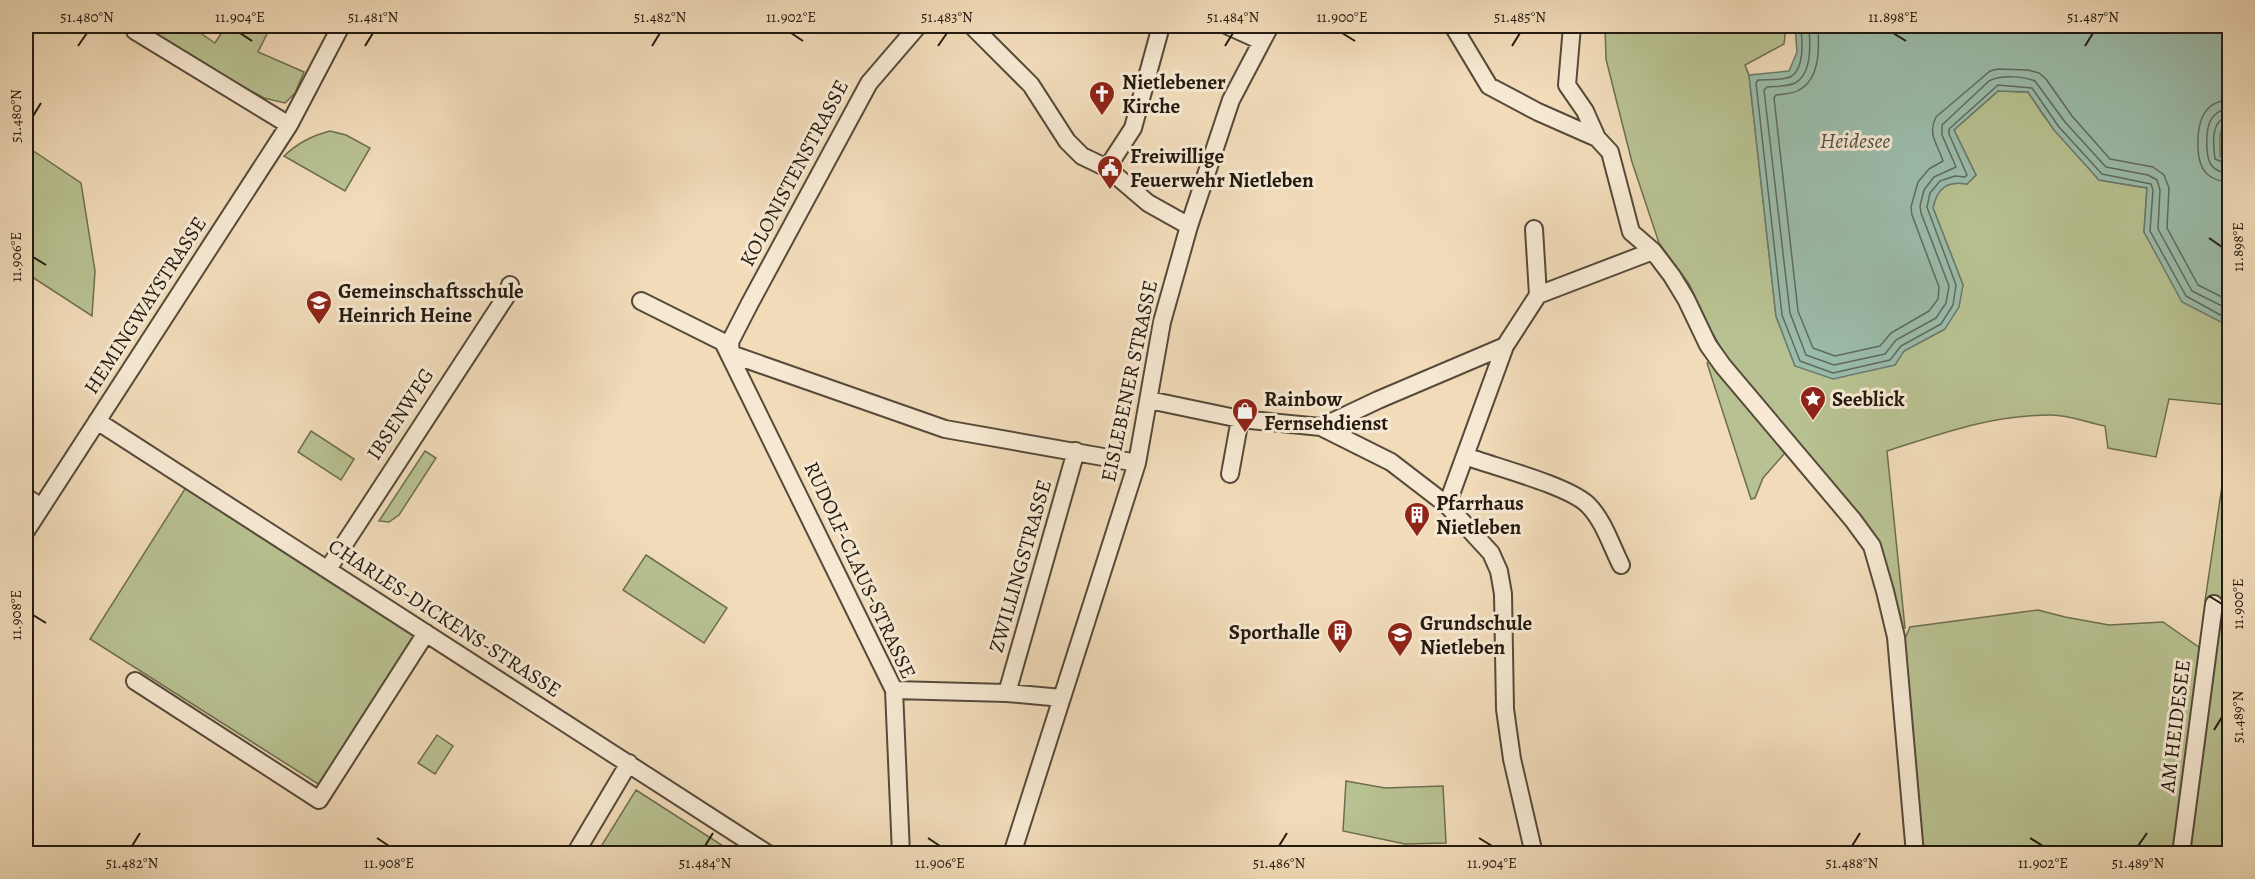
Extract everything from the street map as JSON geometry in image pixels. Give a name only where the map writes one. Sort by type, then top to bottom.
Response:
[{"type":"street","points":[[138,26],[135,31],[289,125]]},
{"type":"street","name":"HEMINGWAYSTRASSE","points":[[26,531],[289,125],[341,26]]},
{"type":"street","name":"KOLONISTENSTRASSE","points":[[731,354],[730,342],[869,83],[918,26]]},
{"type":"street","points":[[972,26],[1031,85],[1067,141],[1082,156],[1107,168],[1148,203],[1189,226]]},
{"type":"street","points":[[1107,168],[1133,128],[1161,26]]},
{"type":"street","points":[[1228,26],[1261,41]]},
{"type":"street","name":"EISLEBENER STRASSE","points":[[1012,854],[1137,463],[1162,322],[1189,226],[1231,100],[1270,26]]},
{"type":"street","points":[[1453,26],[1489,86],[1597,138]]},
{"type":"street","points":[[1564,123],[1572,26]]},
{"type":"street","points":[[1567,85],[1585,111],[1597,138],[1610,152],[1631,232],[1653,251],[1672,276],[1708,345],[1872,546],[1896,638],[1915,854]]},
{"type":"street","points":[[1534,229],[1538,295]]},
{"type":"street","points":[[1447,505],[1505,346],[1538,295],[1653,251]]},
{"type":"street","name":"IBSENWEG","points":[[328,569],[507,295],[510,285]]},
{"type":"street","points":[[641,301],[723,342],[731,354],[945,429],[1137,463]]},
{"type":"street","points":[[1321,427],[1505,346]]},
{"type":"street","name":"RUDOLF-CLAUS-STRASSE","points":[[731,354],[894,690],[901,854]]},
{"type":"street","points":[[1149,400],[1240,419],[1321,427],[1391,462],[1447,505],[1491,553],[1499,571],[1503,594],[1505,709],[1512,759],[1534,854]]},
{"type":"street","points":[[1230,474],[1240,419]]},
{"type":"street","name":"CHARLES-DICKENS-STRASSE","points":[[97,421],[768,854]]},
{"type":"street","name":"ZWILLINGSTRASSE","points":[[1007,693],[1076,451]]},
{"type":"street","points":[[1465,456],[1568,492],[1587,504],[1598,519],[1621,565]]},
{"type":"street","points":[[26,497],[41,507]]},
{"type":"street","name":"AM HEIDESEE","points":[[2181,854],[2214,604]]},
{"type":"street","points":[[135,681],[319,800],[426,633]]},
{"type":"street","points":[[894,690],[1007,693],[1062,698]]},
{"type":"street","points":[[575,854],[629,763]]},
{"type":"green space","points":[[154,26],[190,26],[215,43],[226,26],[249,26],[268,32],[258,52],[304,72],[295,93],[285,103],[264,98],[150,34]]},
{"type":"green space","points":[[1605,26],[1786,26],[1784,44],[1745,65],[1749,75],[1776,316],[1795,366],[1904,351],[1945,329],[1963,285],[1933,208],[1940,190],[1948,185],[1967,184],[1976,175],[1954,130],[1998,91],[2028,92],[2044,116],[2099,180],[2147,188],[2144,232],[2229,290],[2229,405],[2169,399],[2156,457],[2108,448],[2105,426],[2058,415],[2008,418],[1988,422],[1887,451],[1905,628],[1899,626],[1877,546],[1732,367],[1689,284],[1659,243],[1632,162],[1606,59]]},
{"type":"green space","points":[[330,131],[346,135],[370,148],[345,191],[284,156],[305,140]]},
{"type":"green space","points":[[26,146],[81,183],[95,271],[92,316],[26,273],[26,215],[31,206],[26,202]]},
{"type":"green space","points":[[1710,361],[1785,453],[1763,478],[1755,498],[1751,499],[1707,363]]},
{"type":"green space","points":[[311,431],[354,459],[341,480],[298,452]]},
{"type":"green space","points":[[2229,439],[2229,853],[2187,854],[2218,596],[2205,601]]},
{"type":"green space","points":[[425,451],[436,458],[399,515],[389,522],[379,521]]},
{"type":"green space","points":[[190,481],[426,633],[326,789],[90,639]]},
{"type":"green space","points":[[646,555],[727,608],[704,643],[623,590]]},
{"type":"green space","points":[[2038,610],[2109,625],[2163,622],[2203,650],[2175,853],[1921,853],[1901,648],[1910,627]]},
{"type":"green space","points":[[437,735],[453,746],[435,774],[418,763]]},
{"type":"green space","points":[[1346,781],[1385,788],[1443,786],[1446,843],[1405,844],[1343,831]]},
{"type":"green space","points":[[636,790],[734,853],[597,853]]},
{"type":"water","name":"Heidesee","points":[[1795,26],[2229,26],[2229,121],[2222,128],[2220,156],[2229,161],[2229,324],[2182,302],[2144,232],[2147,188],[2099,180],[2054,130],[2028,92],[1998,91],[1954,130],[1976,175],[1967,184],[1960,183],[1944,187],[1937,195],[1933,208],[1963,285],[1959,307],[1945,329],[1904,351],[1895,365],[1833,379],[1795,366],[1776,316],[1749,75],[1789,71],[1797,52]]},
{"type":"place","name":"Nietlebener Kirche","points":[[1102,117]]},
{"type":"place","name":"Freiwillige Feuerwehr Nietleben","points":[[1110,191]]},
{"type":"place","name":"Gemeinschaftsschule Heinrich Heine","points":[[319,326]]},
{"type":"place","name":"Seeblick","points":[[1813,422]]},
{"type":"place","name":"Rainbow Fernsehdienst","points":[[1245,434]]},
{"type":"place","name":"Pfarrhaus Nietleben","points":[[1417,538]]},
{"type":"place","name":"Sporthalle","points":[[1340,655]]},
{"type":"place","name":"Grundschule Nietleben","points":[[1400,658]]}]
